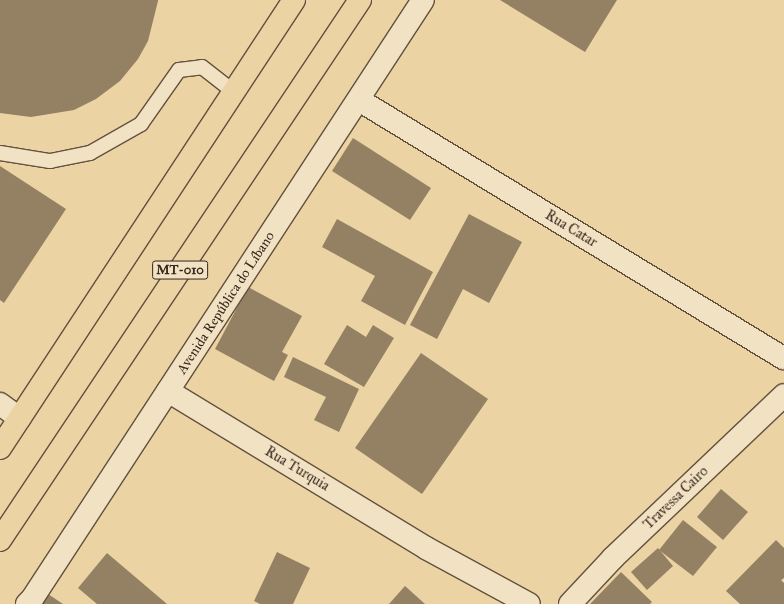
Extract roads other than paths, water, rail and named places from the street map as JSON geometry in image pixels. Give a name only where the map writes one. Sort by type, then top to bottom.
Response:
[{"type":"main road","points":[[0,448],[294,0]]},
{"type":"main road","name":"MT-010","points":[[0,540],[360,0]]},
{"type":"street","name":"Avenida República do Líbano","points":[[27,604],[32,599],[423,0]]},
{"type":"street","name":"Rua Catar","points":[[359,100],[784,358]]},
{"type":"street","name":"Rua Turquia","points":[[168,391],[426,548],[529,604]]},
{"type":"street","name":"Travessa Cairo","points":[[570,604],[613,558],[784,395]]},
{"type":"street","points":[[0,404],[19,418]]},
{"type":"lane","points":[[0,153],[50,161],[90,152],[141,124],[179,70],[202,67],[234,92]]}]
